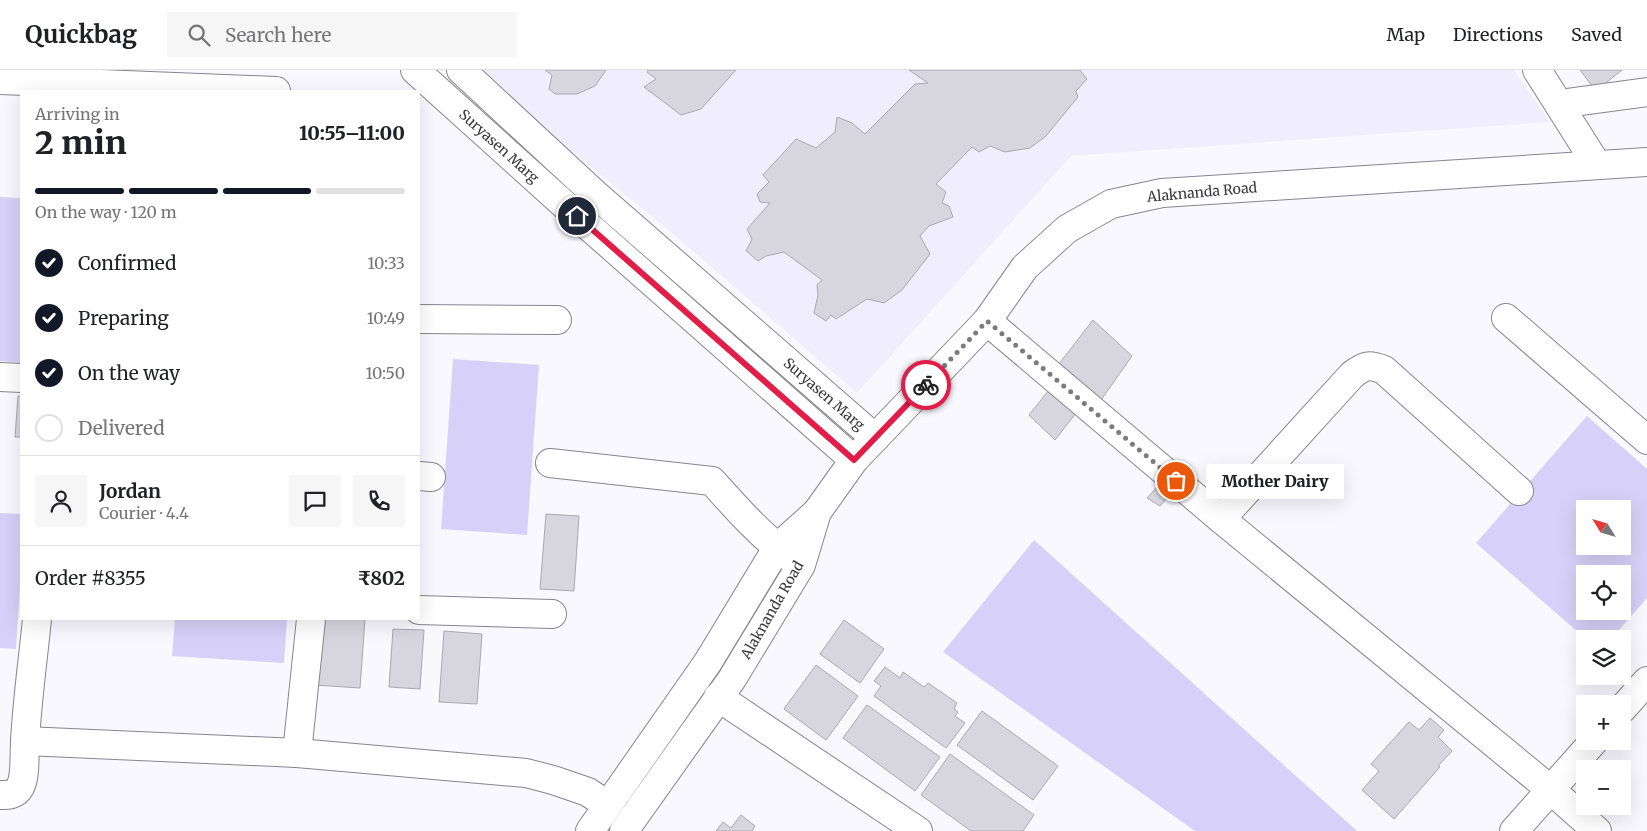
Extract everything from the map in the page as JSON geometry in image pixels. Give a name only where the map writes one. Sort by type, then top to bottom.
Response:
[{"type":"street","name":"Suryasen Marg","points":[[415,70],[584,223],[854,460]]},
{"type":"street","name":"Suryasen Marg","points":[[461,70],[595,194],[874,438]]},
{"type":"street","points":[[1537,70],[1597,165]]},
{"type":"street","points":[[0,80],[251,90]]},
{"type":"street","points":[[1559,104],[1647,92]]},
{"type":"street","name":"Alaknanda Road","points":[[624,831],[732,678],[800,565],[817,512],[854,460],[987,321],[1025,267],[1067,230],[1111,204],[1162,193],[1647,162]]},
{"type":"street","points":[[1506,318],[1647,440]]},
{"type":"street","points":[[420,319],[557,320]]},
{"type":"street","points":[[987,321],[1221,519],[1551,790],[1597,831]]},
{"type":"street","points":[[1221,519],[1352,375],[1364,366],[1374,366],[1384,370],[1519,491]]},
{"type":"street","points":[[0,377],[20,378]]},
{"type":"street","points":[[550,463],[712,481],[741,514],[777,548],[800,565]]},
{"type":"street","points":[[590,831],[708,662],[777,548],[817,512]]},
{"type":"street","points":[[420,610],[552,614]]},
{"type":"street","points":[[0,795],[8,795],[20,789],[23,780],[36,620]]},
{"type":"street","points":[[298,753],[311,620]]},
{"type":"street","points":[[1631,699],[1647,681]]},
{"type":"street","points":[[718,698],[918,831]]},
{"type":"street","points":[[25,741],[298,753],[526,773],[588,792],[607,805]]},
{"type":"street","points":[[1514,831],[1586,750]]},
{"type":"shaded area","points":[[472,70],[1514,70],[1550,122],[1071,156],[857,393],[672,233]]},
{"type":"shaded area","points":[[0,197],[20,198],[20,363],[0,361]]},
{"type":"shaded area","points":[[453,359],[539,365],[527,535],[441,529]]},
{"type":"shaded area","points":[[1587,416],[1647,469],[1647,598],[1631,616],[1631,565],[1576,565],[1576,620],[1628,620],[1619,630],[1576,630],[1476,543]]},
{"type":"shaded area","points":[[0,513],[20,514],[20,586],[16,649],[0,648]]},
{"type":"shaded area","points":[[1034,540],[1357,831],[1195,831],[943,652]]},
{"type":"shaded area","points":[[175,620],[287,620],[284,663],[172,656]]},
{"type":"building","points":[[545,70],[606,70],[595,86],[577,94],[555,94],[549,89],[552,75]]},
{"type":"building","points":[[648,70],[736,70],[701,109],[681,115],[644,87],[656,79],[647,72]]},
{"type":"building","points":[[909,70],[1080,70],[1087,79],[1076,91],[1078,97],[1046,136],[1030,148],[1005,152],[990,146],[979,152],[972,147],[936,184],[946,192],[942,203],[949,206],[953,217],[929,226],[920,236],[930,254],[902,290],[884,303],[867,299],[836,319],[831,315],[826,321],[814,313],[818,295],[817,285],[822,280],[784,252],[766,256],[758,261],[746,251],[752,239],[747,229],[770,203],[760,202],[757,194],[769,182],[763,175],[796,139],[816,148],[835,132],[837,117],[852,123],[865,134],[915,84],[928,83]]},
{"type":"building","points":[[1580,70],[1622,70],[1596,91]]},
{"type":"building","points":[[1093,320],[1132,356],[1101,400],[1059,364]]},
{"type":"building","points":[[1053,385],[1079,409],[1055,440],[1029,415]]},
{"type":"building","points":[[18,396],[20,396],[20,437],[15,437]]},
{"type":"building","points":[[1160,484],[1170,495],[1160,506],[1147,498]]},
{"type":"building","points":[[546,514],[579,516],[574,591],[540,589]]},
{"type":"building","points":[[319,620],[365,620],[360,688],[314,685]]},
{"type":"building","points":[[844,620],[884,649],[860,683],[820,654]]},
{"type":"building","points":[[393,629],[424,630],[420,689],[389,687]]},
{"type":"building","points":[[444,631],[482,634],[477,704],[439,702]]},
{"type":"building","points":[[816,665],[858,696],[826,740],[784,709]]},
{"type":"building","points":[[885,667],[900,678],[903,672],[924,687],[928,683],[957,703],[954,709],[958,712],[955,716],[965,723],[946,748],[874,696],[881,686],[874,681]]},
{"type":"building","points":[[867,705],[940,757],[915,791],[843,738]]},
{"type":"building","points":[[982,711],[1058,766],[1033,800],[957,745]]},
{"type":"building","points":[[1430,718],[1444,730],[1438,737],[1452,751],[1394,819],[1362,790],[1379,771],[1371,764],[1409,722],[1419,730]]},
{"type":"building","points":[[950,754],[1034,815],[1023,831],[971,831],[921,795]]},
{"type":"building","points":[[741,815],[755,826],[752,831],[716,831],[723,822],[731,828]]},
{"type":"way so far","points":[[926,385],[987,321],[1176,481]]},
{"type":"place","name":"Mother Dairy","points":[[1176,481]]},
{"type":"route","points":[[577,216],[854,460],[926,385]]}]
